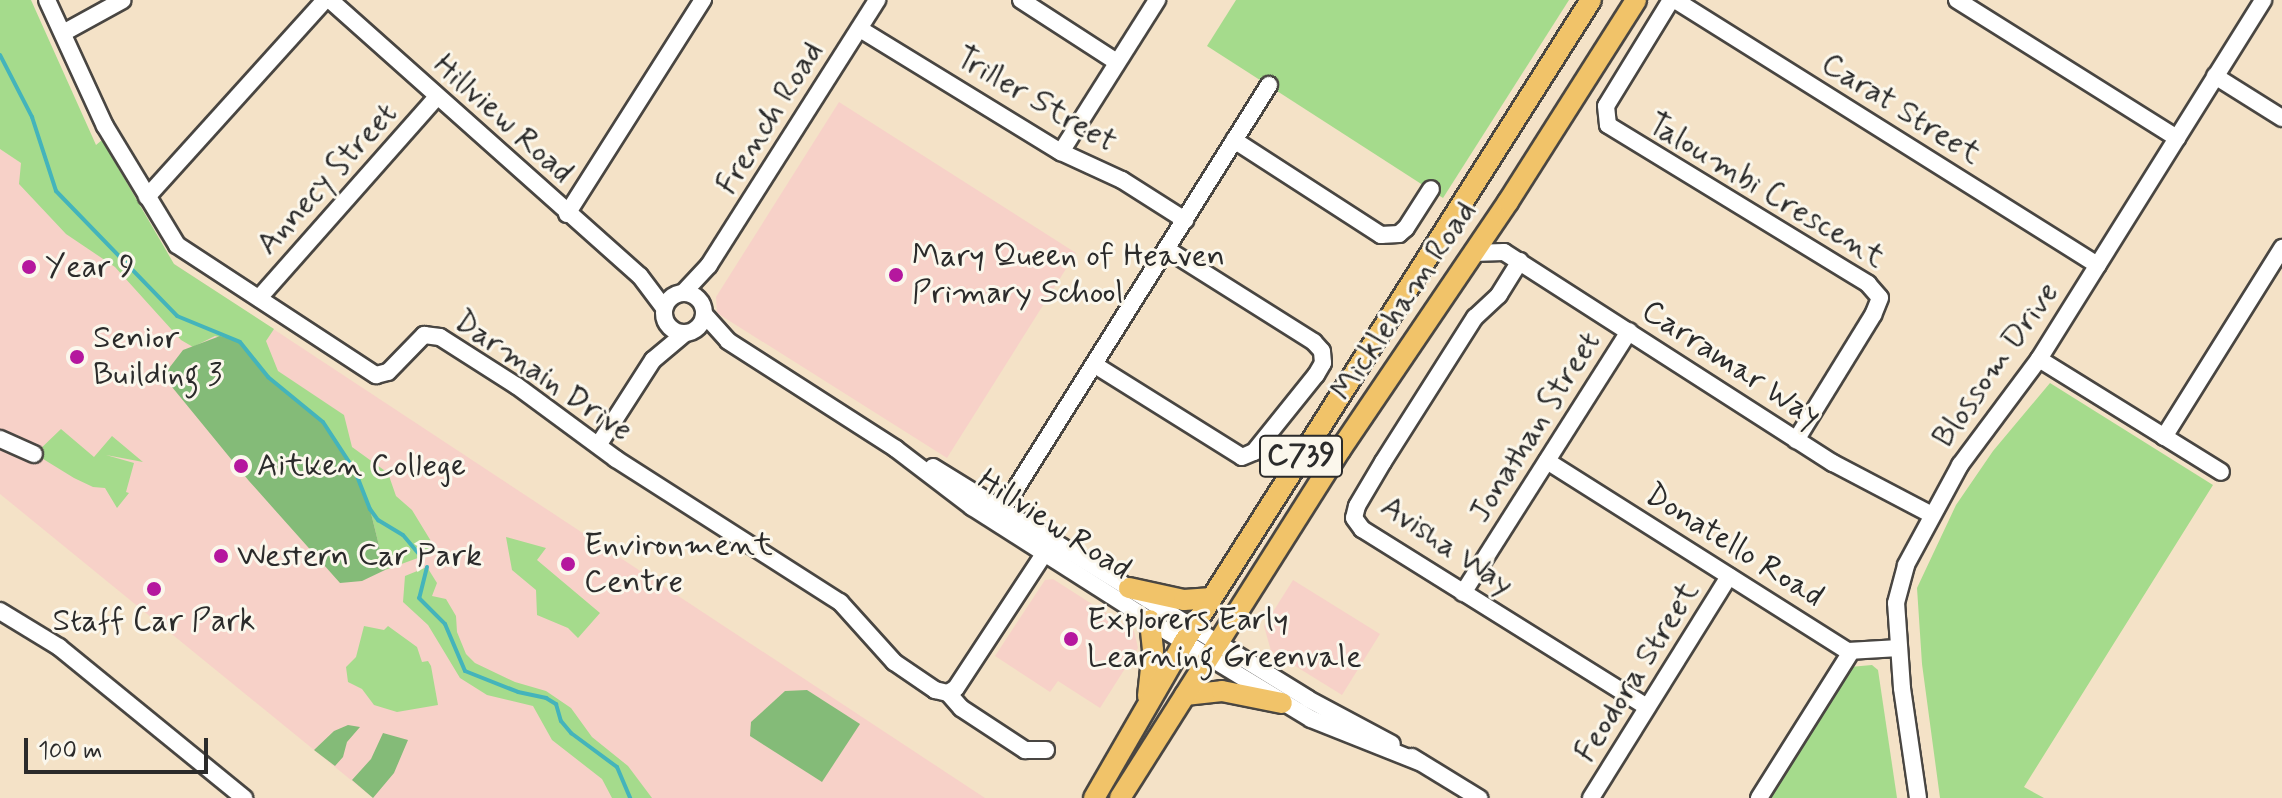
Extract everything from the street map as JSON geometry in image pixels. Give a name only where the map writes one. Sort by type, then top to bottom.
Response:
[{"type":"main road","name":"Mickleham Road","points":[[1094,798],[1189,634],[1591,0]]},
{"type":"main road","name":"Mickleham Road","points":[[1120,798],[1390,373],[1508,202],[1636,0]]},
{"type":"main road","points":[[1129,588],[1184,600],[1212,598]]},
{"type":"main road","points":[[1147,704],[1153,650],[1150,620]]},
{"type":"main road","points":[[1185,695],[1222,691],[1282,703]]},
{"type":"street","name":"Darmain Drive","points":[[47,0],[105,126],[173,242],[376,375],[388,372],[424,335],[440,337],[599,444],[616,459],[840,602],[898,666],[935,690],[948,693],[961,708],[1025,750],[1046,750]]},
{"type":"street","points":[[63,33],[123,0]]},
{"type":"street","points":[[147,197],[327,0]]},
{"type":"street","name":"Hillview Road","points":[[327,0],[640,276],[680,293]]},
{"type":"street","points":[[567,214],[703,0]]},
{"type":"street","name":"French Road","points":[[680,293],[709,265],[877,0]]},
{"type":"street","points":[[1021,0],[1117,62]]},
{"type":"street","points":[[1061,152],[1157,0]]},
{"type":"street","name":"Taloumbi Crescent","points":[[1673,0],[1606,106],[1605,120],[1613,130],[1878,293],[1879,301],[1873,315],[1796,440]]},
{"type":"street","name":"Carat Street","points":[[1673,0],[2098,265]]},
{"type":"street","points":[[1957,0],[2177,138]]},
{"type":"street","name":"Blossom Drive","points":[[1918,798],[1899,648],[1899,583],[1960,465],[2039,359],[2215,76],[2255,3]]},
{"type":"street","name":"Triller Street","points":[[860,29],[1061,152],[1122,180],[1185,220]]},
{"type":"street","points":[[2215,76],[2282,118]]},
{"type":"street","points":[[1000,515],[1269,85]]},
{"type":"street","name":"Annecy Street","points":[[259,298],[437,97]]},
{"type":"street","points":[[1234,140],[1381,235],[1399,234],[1406,228],[1431,189]]},
{"type":"street","points":[[1473,253],[1504,252],[1500,227],[1508,202]]},
{"type":"street","points":[[2164,437],[2282,248]]},
{"type":"street","points":[[1095,365],[1242,457],[1254,452],[1316,375],[1323,363],[1322,351],[1314,342],[1168,250]]},
{"type":"street","name":"Carramar Way","points":[[1504,252],[1849,473],[1932,515]]},
{"type":"street","name":"Avisha Way","points":[[1520,261],[1499,295],[1475,317],[1354,513],[1362,529],[1647,707]]},
{"type":"street","name":"French Road","points":[[704,310],[709,265]]},
{"type":"street","name":"Hillview Road","points":[[640,276],[664,314]]},
{"type":"street","points":[[599,444],[653,360],[664,314],[680,293],[696,297],[704,310],[690,332],[653,360]]},
{"type":"street","name":"Hillview Road","points":[[704,310],[728,341]]},
{"type":"street","points":[[664,314],[672,330],[690,332]]},
{"type":"street","name":"Jonathan Street","points":[[1463,593],[1629,331]]},
{"type":"street","name":"Hillview Road","points":[[690,332],[728,341],[1049,546],[1150,620],[1189,634]]},
{"type":"street","points":[[2039,359],[2221,472]]},
{"type":"street","points":[[0,439],[34,454]]},
{"type":"street","name":"Donatello Road","points":[[1547,461],[1851,652]]},
{"type":"street","points":[[948,693],[960,684],[1049,546]]},
{"type":"street","name":"Hillview Road","points":[[1049,546],[1129,588],[1189,634]]},
{"type":"street","name":"Feodora Street","points":[[1591,798],[1729,576]]},
{"type":"street","points":[[0,611],[59,647],[244,798]]},
{"type":"street","points":[[1189,634],[1360,724],[1479,798]]},
{"type":"street","points":[[1759,798],[1851,652],[1899,648]]},
{"type":"street","points":[[1213,649],[1282,703],[1329,728],[1419,762]]},
{"type":"shaded area","name":"Mary Queen of Heaven Primary School","points":[[839,102],[1076,253],[947,458],[717,313],[716,297]]},
{"type":"shaded area","name":"Aitken College","points":[[0,149],[985,798],[373,798],[0,494]]},
{"type":"shaded area","name":"Explorers Early Learning Greenvale","points":[[1053,579],[1134,631],[1138,648],[1100,708],[1058,681],[1050,692],[995,656],[1045,580]]},
{"type":"shaded area","points":[[1293,580],[1380,634],[1342,695],[1271,651],[1264,626]]},
{"type":"green space","points":[[0,0],[31,0],[96,145],[102,140],[174,264],[274,329],[266,341],[278,371],[344,415],[352,447],[388,473],[396,496],[412,510],[437,551],[385,570],[370,509],[323,422],[268,377],[240,342],[215,336],[193,347],[181,340],[115,267],[66,234],[19,184],[21,163],[0,149]]},
{"type":"green space","points":[[1236,0],[1569,0],[1443,198],[1207,46]]},
{"type":"green space","points":[[220,336],[240,342],[268,377],[323,422],[355,471],[370,509],[385,570],[362,581],[340,583],[249,481],[163,376],[183,350]]},
{"type":"green space","points":[[2050,383],[2213,485],[2024,787],[2044,798],[1940,798],[1922,664],[1917,588],[1956,505],[1993,451]]},
{"type":"green space","points":[[61,429],[94,457],[112,436],[143,462],[106,455],[134,463],[126,492],[129,493],[117,508],[105,488],[93,487],[74,478],[35,454]]},
{"type":"green space","points":[[506,537],[546,548],[537,560],[600,613],[578,638],[568,628],[537,615],[536,590],[512,570]]},
{"type":"green space","points":[[427,567],[437,583],[432,596],[446,599],[456,616],[457,632],[466,654],[475,663],[515,682],[546,691],[571,708],[592,737],[628,766],[652,798],[612,798],[602,779],[552,740],[533,706],[487,695],[460,678],[428,625],[403,602],[405,576]]},
{"type":"green space","points":[[364,626],[384,630],[388,626],[417,647],[422,662],[428,661],[431,666],[438,705],[397,712],[374,705],[362,689],[348,682],[346,667],[356,657]]},
{"type":"green space","points":[[1872,665],[1878,670],[1897,798],[1769,798],[1850,667]]},
{"type":"green space","points":[[807,690],[860,724],[822,782],[750,736],[751,722],[785,691]]},
{"type":"green space","points":[[348,725],[360,727],[347,742],[343,757],[335,766],[314,750],[334,731]]},
{"type":"green space","points":[[383,733],[408,740],[394,773],[373,798],[352,780],[371,759]]},
{"type":"waterway","points":[[0,55],[32,117],[56,191],[177,316],[240,342],[268,377],[323,422],[355,471],[370,509],[378,520],[403,535],[423,559]]},
{"type":"waterway","points":[[427,567],[419,598],[445,624],[465,671],[556,704],[561,721],[571,733],[617,767],[630,798]]},
{"type":"place","name":"Year 9","points":[[29,267]]},
{"type":"place","name":"Mary Queen of Heaven Primary School","points":[[896,275]]},
{"type":"place","name":"Senior Building 3","points":[[77,357]]},
{"type":"place","name":"Aitken College","points":[[241,466]]},
{"type":"place","name":"Western Car Park","points":[[221,556]]},
{"type":"place","name":"Environment Centre","points":[[568,564]]},
{"type":"place","name":"Staff Car Park","points":[[154,589]]},
{"type":"place","name":"Explorers Early Learning Greenvale","points":[[1071,639]]}]
